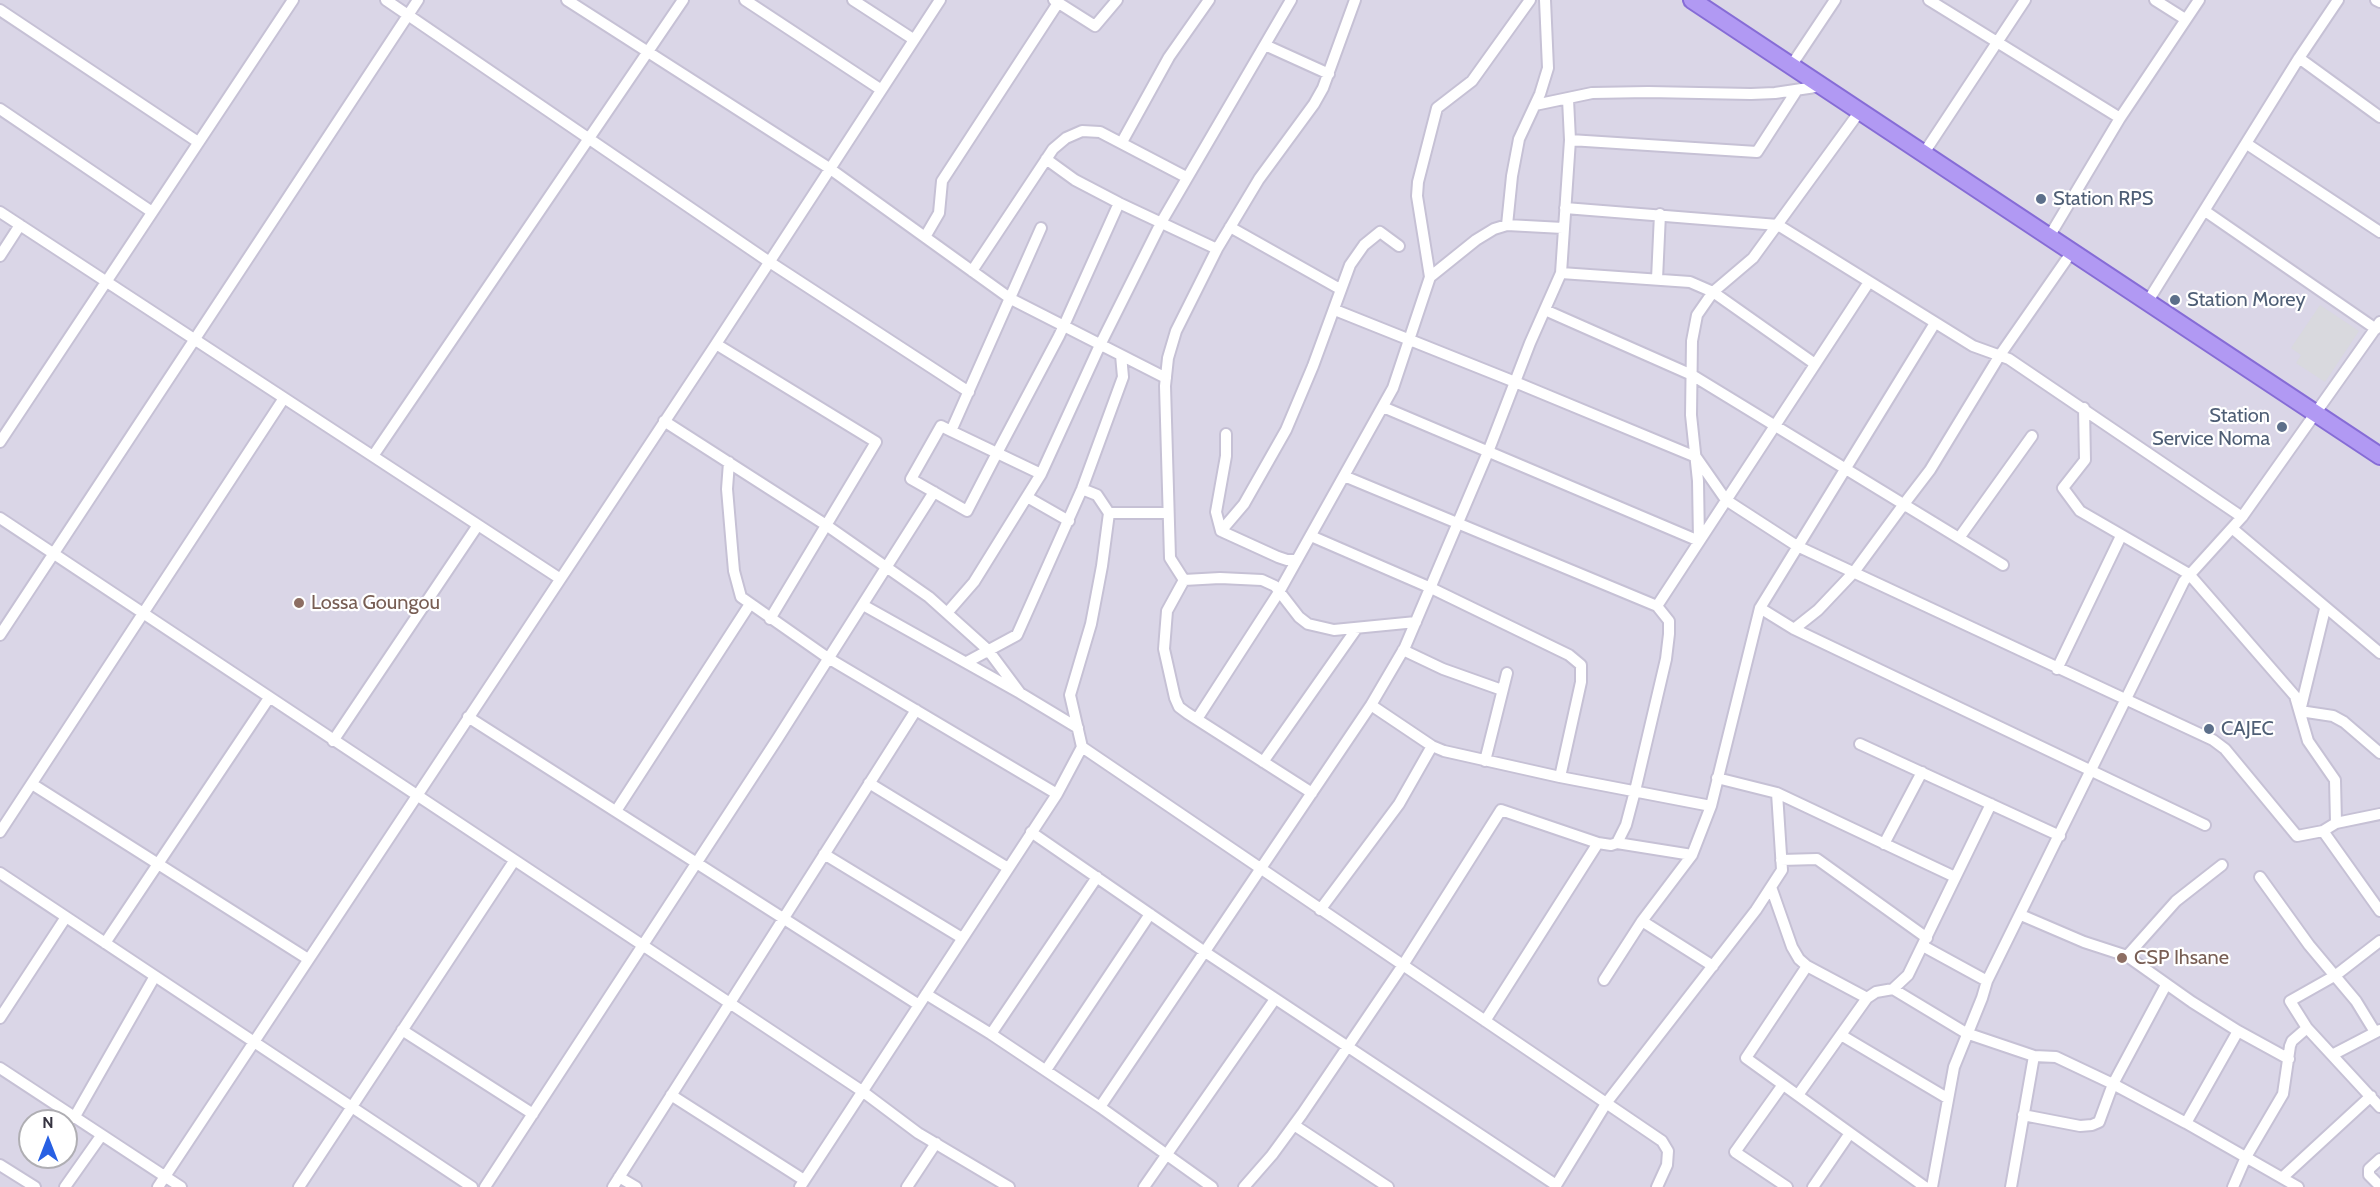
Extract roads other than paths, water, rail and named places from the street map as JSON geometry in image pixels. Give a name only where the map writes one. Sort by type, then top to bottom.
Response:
[{"type":"main road","points":[[1692,0],[2380,456]]},
{"type":"street","points":[[0,442],[293,0]]},
{"type":"street","points":[[386,0],[768,261],[969,392]]},
{"type":"street","points":[[0,635],[418,0]]},
{"type":"street","points":[[567,0],[829,168],[1011,298],[1166,378]]},
{"type":"street","points":[[373,456],[683,0]]},
{"type":"street","points":[[745,0],[880,89]]},
{"type":"street","points":[[853,0],[913,39]]},
{"type":"street","points":[[158,1187],[716,344],[940,0]]},
{"type":"street","points":[[925,237],[939,213],[942,181],[1056,1],[1095,26],[1118,0]]},
{"type":"street","points":[[1122,142],[1169,57],[1209,0]]},
{"type":"street","points":[[947,613],[974,582],[1041,474],[1100,345],[1162,221],[1291,0]]},
{"type":"street","points":[[1184,580],[1170,558],[1167,513],[1166,378],[1168,358],[1176,331],[1217,249],[1259,179],[1314,104],[1329,74],[1355,0]]},
{"type":"street","points":[[1197,719],[1280,592],[1393,388],[1430,277],[1417,196],[1418,182],[1437,108],[1472,81],[1530,0]]},
{"type":"street","points":[[1507,225],[1512,176],[1519,139],[1535,105],[1548,68],[1545,0]]},
{"type":"street","points":[[1791,66],[1835,0]]},
{"type":"street","points":[[1929,0],[2120,118]]},
{"type":"street","points":[[1924,153],[2025,0]]},
{"type":"street","points":[[2155,0],[2185,19]]},
{"type":"street","points":[[2049,237],[2120,118],[2199,0]]},
{"type":"street","points":[[2148,301],[2299,58],[2338,0]]},
{"type":"street","points":[[0,10],[198,142]]},
{"type":"street","points":[[1265,45],[1329,74]]},
{"type":"street","points":[[2299,58],[2380,117]]},
{"type":"street","points":[[1535,105],[1592,93],[1751,94],[1822,86]]},
{"type":"street","points":[[1570,140],[1757,152],[1797,90]]},
{"type":"street","points":[[1101,1107],[1371,705],[1403,650],[1416,622],[1561,273],[1570,140],[1568,99]]},
{"type":"street","points":[[0,109],[152,212]]},
{"type":"street","points":[[1699,541],[1696,457],[1691,415],[1694,324],[1697,315],[1713,292],[1753,258],[1860,111]]},
{"type":"street","points":[[972,271],[1053,149],[1066,138],[1082,131],[1101,132],[1186,177]]},
{"type":"street","points":[[2247,144],[2380,232]]},
{"type":"street","points":[[1046,159],[1075,180],[1217,249]]},
{"type":"street","points":[[1041,474],[998,453],[951,430],[941,426],[911,479],[967,511],[998,453],[1064,326],[1119,203]]},
{"type":"street","points":[[1565,208],[1778,225],[1973,346],[2000,355],[2084,408],[2242,517]]},
{"type":"street","points":[[1932,1187],[1953,1067],[1987,981],[2184,581],[2233,529],[2378,326],[2205,211]]},
{"type":"street","points":[[0,212],[559,578]]},
{"type":"street","points":[[1657,279],[1660,214]]},
{"type":"street","points":[[0,256],[20,225]]},
{"type":"street","points":[[1430,277],[1484,234],[1507,225],[1563,228]]},
{"type":"street","points":[[1230,227],[1340,289]]},
{"type":"street","points":[[951,430],[1041,228]]},
{"type":"street","points":[[1221,531],[1244,504],[1286,430],[1335,310],[1340,289],[1350,265],[1364,245],[1380,232],[1399,246]]},
{"type":"street","points":[[1794,629],[1818,610],[1854,572],[1930,470],[2000,355],[2071,253]]},
{"type":"street","points":[[1561,273],[1690,282],[1713,292],[1815,364]]},
{"type":"street","points":[[1657,606],[1869,282]]},
{"type":"street","points":[[1335,310],[1696,457],[1726,500],[1797,546],[2125,701],[2213,740],[2225,749],[2297,836],[2323,831],[2336,823],[2380,814]]},
{"type":"street","points":[[1545,310],[1692,375],[2003,565]]},
{"type":"street","points":[[1604,980],[1642,921],[1692,855],[1712,806],[1760,608],[1935,323]]},
{"type":"street","points":[[716,344],[876,442],[770,619]]},
{"type":"street","points":[[967,662],[1017,635],[1082,489],[1123,377],[1121,355]]},
{"type":"street","points":[[0,832],[284,398]]},
{"type":"street","points":[[1383,406],[1699,541]]},
{"type":"street","points":[[2084,408],[2085,460],[2064,488],[2080,511],[2190,574],[2295,696],[2308,741],[2335,780],[2336,823]]},
{"type":"street","points":[[664,421],[826,525],[929,597],[988,650],[1020,693]]},
{"type":"street","points":[[1221,531],[1216,512],[1226,456],[1227,434]]},
{"type":"street","points":[[1959,538],[2032,436]]},
{"type":"street","points":[[729,462],[727,489],[734,571],[741,597],[828,658],[1057,794]]},
{"type":"street","points":[[1344,476],[1657,606],[1669,621],[1666,659],[1626,825],[1617,843]]},
{"type":"street","points":[[671,1095],[802,1184],[1057,794],[1082,747],[1070,695],[1091,624],[1109,513],[1096,495],[1082,489]]},
{"type":"street","points":[[485,1187],[934,492]]},
{"type":"street","points":[[1027,497],[1069,521]]},
{"type":"street","points":[[1109,513],[1167,513]]},
{"type":"street","points":[[0,518],[862,1091],[918,1133],[1009,1187]]},
{"type":"street","points":[[333,741],[478,525]]},
{"type":"street","points":[[2233,529],[2325,609],[2380,653]]},
{"type":"street","points":[[1221,531],[1287,561],[1297,560]]},
{"type":"street","points":[[1311,536],[1431,588],[1569,654],[1581,665],[1581,682],[1560,777]]},
{"type":"street","points":[[2057,669],[2121,536]]},
{"type":"street","points":[[1184,580],[1220,578],[1262,580],[1275,586],[1308,624],[1334,630],[1416,622]]},
{"type":"street","points":[[1184,580],[1167,611],[1164,650],[1179,707],[1312,793]]},
{"type":"street","points":[[615,811],[750,604]]},
{"type":"street","points":[[863,605],[967,662],[1078,728]]},
{"type":"street","points":[[1760,608],[1794,629],[2205,825]]},
{"type":"street","points":[[2300,711],[2325,609]]},
{"type":"street","points":[[1263,762],[1357,628]]},
{"type":"street","points":[[1403,650],[1443,669],[1502,690]]},
{"type":"street","points":[[1485,761],[1507,673]]},
{"type":"street","points":[[105,943],[269,698]]},
{"type":"street","points":[[1371,705],[1432,747],[1560,777],[1712,806]]},
{"type":"street","points":[[613,1187],[916,710]]},
{"type":"street","points":[[2300,711],[2333,716],[2344,722],[2380,753]]},
{"type":"street","points":[[468,717],[919,1005]]},
{"type":"street","points":[[1860,744],[2060,836]]},
{"type":"street","points":[[1082,747],[1662,1141],[1668,1151],[1659,1186]]},
{"type":"street","points":[[1320,910],[1399,804],[1432,747]]},
{"type":"street","points":[[1884,844],[1922,772]]},
{"type":"street","points":[[1717,778],[1777,793],[1955,877]]},
{"type":"street","points":[[869,783],[1008,868]]},
{"type":"street","points":[[32,784],[308,959]]},
{"type":"street","points":[[1031,832],[1205,952],[1556,1186],[1607,1102],[1713,966],[1782,870],[1777,793]]},
{"type":"street","points":[[1798,1095],[1867,998],[1876,992],[1893,989],[1908,975],[1990,804]]},
{"type":"street","points":[[1244,1187],[1294,1125],[1403,965],[1501,810],[1598,843],[1611,845],[1617,843],[1692,855]]},
{"type":"street","points":[[2323,831],[2380,911]]},
{"type":"street","points":[[1485,1021],[1598,843]]},
{"type":"street","points":[[824,854],[962,938]]},
{"type":"street","points":[[1781,860],[1817,859],[1925,942],[1987,981]]},
{"type":"street","points":[[299,1187],[514,861]]},
{"type":"street","points":[[2127,956],[2176,902],[2222,865]]},
{"type":"street","points":[[0,873],[472,1187]]},
{"type":"street","points":[[991,1034],[1096,877]]},
{"type":"street","points":[[2260,877],[2309,945],[2336,975],[2378,1031],[2332,1055]]},
{"type":"street","points":[[1771,887],[1792,947],[1807,966],[1867,998]]},
{"type":"street","points":[[1046,1070],[1150,914]]},
{"type":"street","points":[[2020,915],[2084,942],[2127,956],[2166,985],[2238,1031],[2289,1059]]},
{"type":"street","points":[[0,1018],[66,917]]},
{"type":"street","points":[[1642,921],[1713,966]]},
{"type":"street","points":[[2380,941],[2336,975],[2290,1001],[2307,1028],[2380,1107]]},
{"type":"street","points":[[1807,966],[1746,1058],[1925,1187]]},
{"type":"street","points":[[78,1111],[155,976]]},
{"type":"street","points":[[2023,1115],[2059,1123],[2092,1125],[2099,1122],[2113,1084],[2166,985]]},
{"type":"street","points":[[1893,989],[1966,1033],[2034,1056],[2056,1057],[2113,1084],[2298,1187]]},
{"type":"street","points":[[926,994],[1101,1107],[1212,1187]]},
{"type":"street","points":[[1144,1187],[1275,999]]},
{"type":"street","points":[[2233,1187],[2246,1157],[2278,1105],[2285,1084],[2292,1041],[2307,1028]]},
{"type":"street","points":[[402,1030],[533,1114]]},
{"type":"street","points":[[2186,1123],[2238,1031]]},
{"type":"street","points":[[1841,1035],[1947,1098]]},
{"type":"street","points":[[2011,1187],[2034,1056]]},
{"type":"street","points":[[0,1068],[61,1109]]},
{"type":"street","points":[[1782,1086],[1735,1152],[1787,1187]]},
{"type":"street","points":[[2283,1177],[2371,1096]]},
{"type":"street","points":[[78,1121],[182,1187]]},
{"type":"street","points":[[1294,1125],[1389,1187]]},
{"type":"street","points":[[1813,1187],[1850,1133]]},
{"type":"street","points":[[65,1187],[101,1136]]},
{"type":"street","points":[[907,1187],[936,1143]]},
{"type":"street","points":[[2380,1159],[2369,1169],[2369,1175],[2380,1186]]},
{"type":"street","points":[[0,1165],[34,1187]]},
{"type":"street","points":[[619,1177],[636,1187]]},
{"type":"place","name":"Station RPS","points":[[2041,199]]},
{"type":"place","name":"Station Morey","points":[[2175,300]]},
{"type":"place","name":"Station Service Noma","points":[[2282,427]]},
{"type":"place","name":"Lossa Goungou","points":[[299,603]]},
{"type":"place","name":"CAJEC","points":[[2209,729]]},
{"type":"place","name":"CSP Ihsane","points":[[2122,958]]}]
